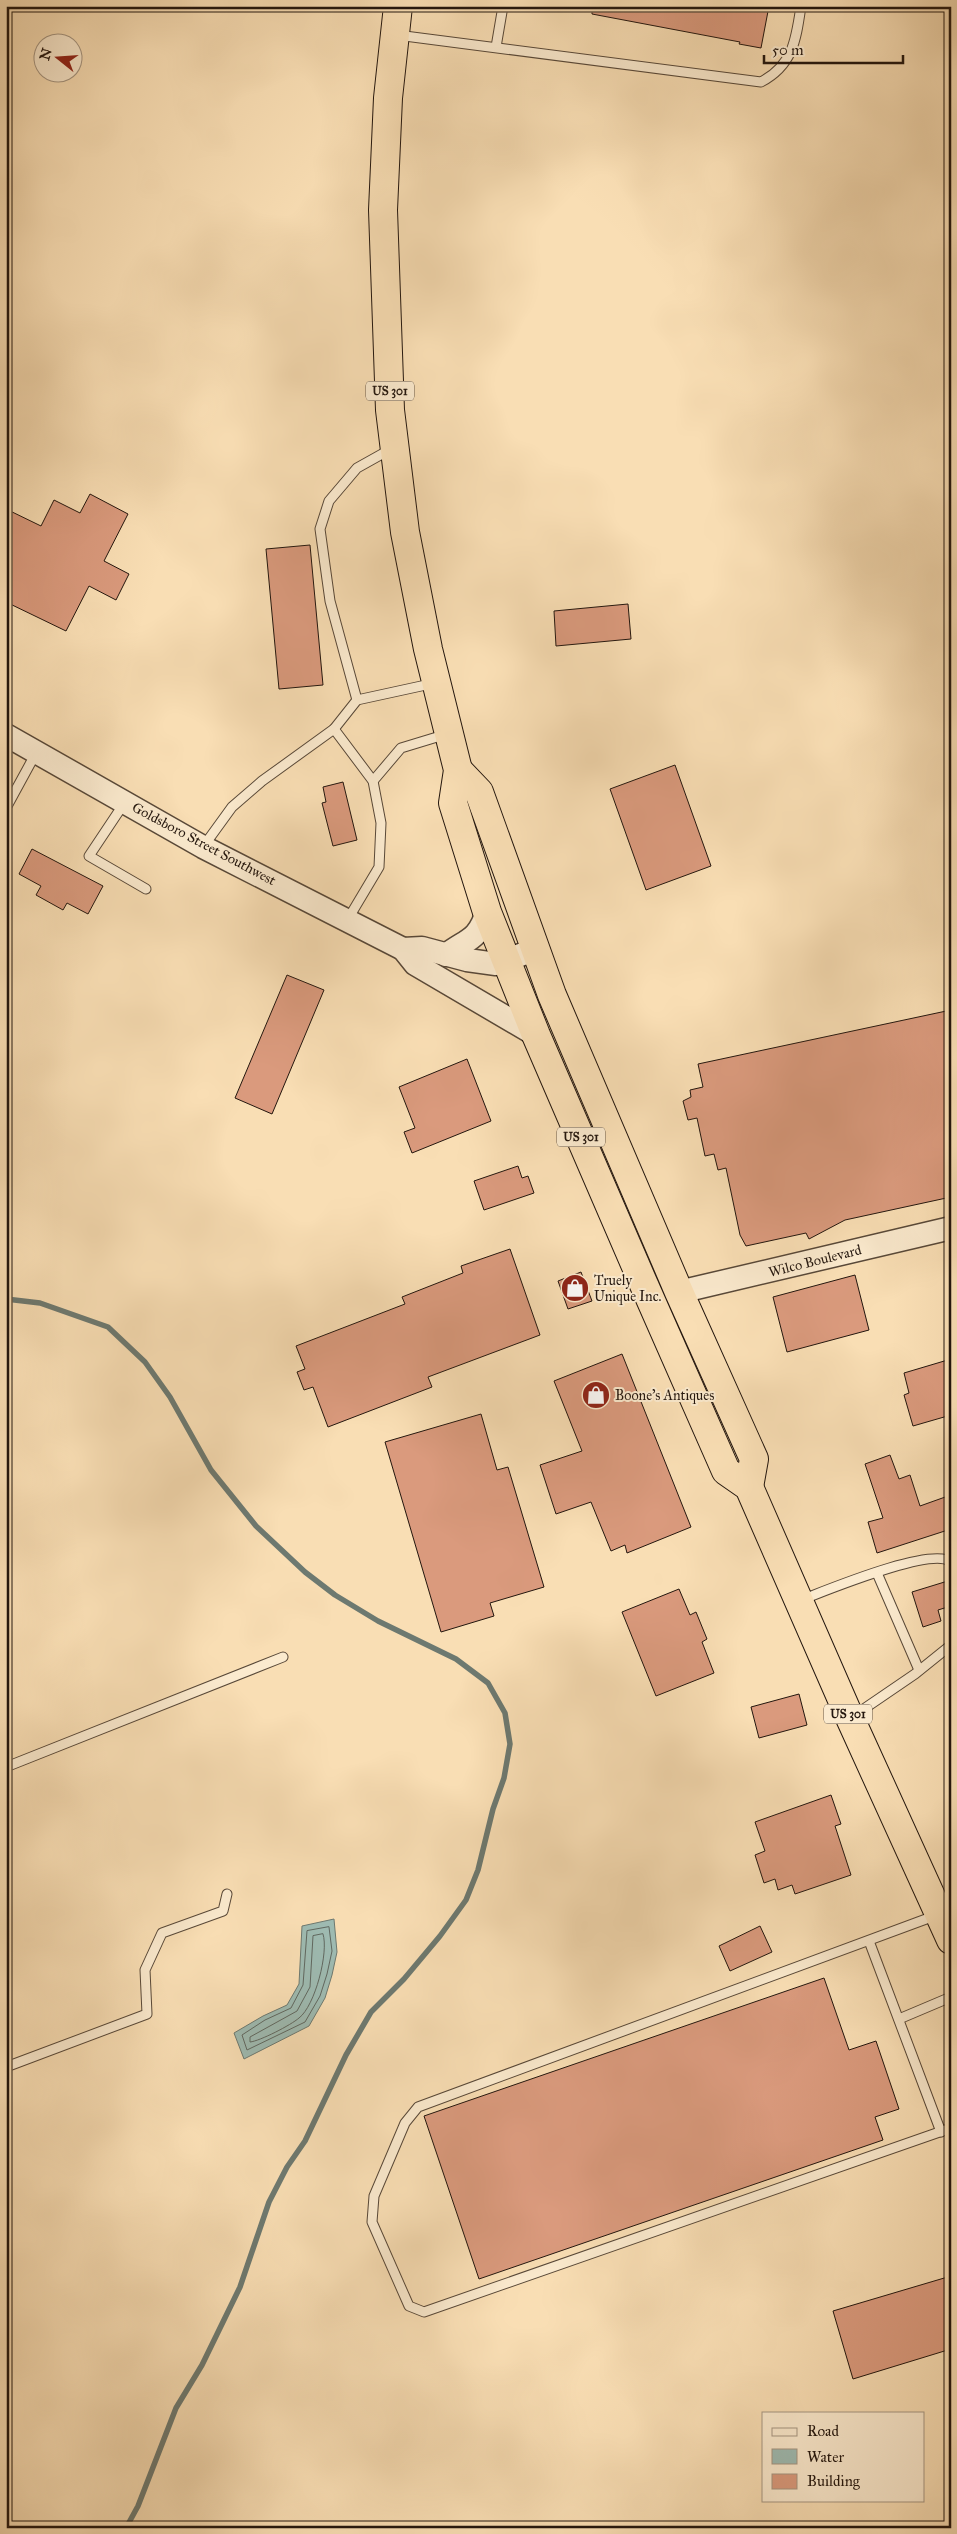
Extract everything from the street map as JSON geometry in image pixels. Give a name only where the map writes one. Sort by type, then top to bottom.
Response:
[{"type":"highway","name":"US 301","points":[[398,6],[388,98],[383,210],[390,410],[405,532],[436,683],[458,770],[453,803],[488,912],[536,1035],[726,1471],[749,1487],[850,1718],[951,1940]]},
{"type":"highway","name":"US 301","points":[[458,770],[479,792],[534,950],[679,1292],[754,1459],[749,1487]]},
{"type":"street","name":"Goldsboro Street Southwest","points":[[6,735],[203,847],[348,919],[403,949],[415,964],[536,1035]]},
{"type":"street","points":[[446,955],[472,938],[483,924],[488,912]]},
{"type":"street","name":"Goldsboro Street Southwest","points":[[403,949],[422,948],[490,964],[507,961],[534,950]]},
{"type":"street","name":"Wilco Boulevard","points":[[679,1292],[951,1228]]},
{"type":"lane","points":[[496,47],[503,6]]},
{"type":"lane","points":[[394,35],[761,82],[774,75],[784,66],[797,33],[801,6]]},
{"type":"lane","points":[[357,700],[330,600],[320,529],[329,501],[357,468],[394,447]]},
{"type":"lane","points":[[203,847],[232,807],[262,781],[334,730],[357,700],[436,683]]},
{"type":"lane","points":[[334,730],[373,781],[381,823],[379,867],[348,919]]},
{"type":"lane","points":[[373,781],[401,748],[448,733]]},
{"type":"lane","points":[[6,808],[36,752]]},
{"type":"lane","points":[[125,802],[89,856],[146,889]]},
{"type":"lane","points":[[798,1601],[877,1572],[929,1557],[950,1559]]},
{"type":"lane","points":[[877,1572],[920,1670]]},
{"type":"lane","points":[[850,1718],[920,1670],[951,1645]]},
{"type":"lane","points":[[6,1767],[284,1657]]},
{"type":"lane","points":[[6,2068],[148,2014],[145,1970],[162,1933],[224,1911],[227,1894]]},
{"type":"lane","points":[[939,1914],[418,2107],[405,2123],[374,2196],[372,2222],[410,2306],[424,2312],[951,2128]]},
{"type":"lane","points":[[869,1941],[941,2132]]},
{"type":"lane","points":[[899,2019],[951,1997]]},
{"type":"water","points":[[334,1919],[337,1952],[332,1975],[325,1998],[309,2026],[244,2059],[234,2033],[287,2005],[299,1984],[302,1926]]},
{"type":"building","points":[[592,6],[769,6],[761,48],[739,44],[740,42],[592,14]]},
{"type":"building","points":[[90,494],[128,514],[104,561],[129,574],[116,600],[89,586],[66,631],[6,602],[6,509],[41,526],[54,500],[80,513]]},
{"type":"building","points":[[310,545],[323,685],[279,689],[266,549]]},
{"type":"building","points":[[628,604],[631,639],[556,646],[554,611]]},
{"type":"building","points":[[675,765],[711,866],[646,890],[610,789]]},
{"type":"building","points":[[343,782],[357,840],[333,846],[322,803],[326,802],[323,787]]},
{"type":"building","points":[[32,849],[103,886],[88,914],[67,903],[63,910],[36,895],[41,886],[19,874]]},
{"type":"building","points":[[287,975],[324,990],[272,1114],[235,1098]]},
{"type":"building","points":[[951,1010],[951,1197],[845,1220],[809,1239],[806,1233],[746,1246],[740,1235],[726,1168],[718,1170],[714,1154],[705,1156],[697,1118],[688,1120],[683,1101],[691,1097],[690,1090],[703,1087],[698,1064]]},
{"type":"building","points":[[467,1059],[491,1121],[412,1153],[404,1132],[415,1128],[399,1087]]},
{"type":"building","points":[[518,1166],[522,1178],[528,1176],[534,1193],[484,1210],[474,1181]]},
{"type":"building","points":[[510,1249],[540,1335],[428,1377],[432,1387],[328,1427],[313,1387],[304,1390],[297,1372],[305,1369],[296,1346],[405,1304],[402,1297],[463,1273],[461,1266]]},
{"type":"building","points":[[581,1272],[592,1301],[568,1309],[558,1281]]},
{"type":"building","points":[[855,1275],[869,1330],[787,1352],[773,1297]]},
{"type":"building","points":[[622,1354],[691,1527],[627,1553],[625,1545],[611,1551],[591,1502],[556,1514],[540,1465],[582,1451],[554,1381]]},
{"type":"building","points":[[951,1359],[951,1415],[913,1426],[904,1395],[909,1393],[904,1373]]},
{"type":"building","points":[[481,1414],[497,1470],[508,1467],[544,1587],[490,1603],[494,1616],[441,1632],[385,1442]]},
{"type":"building","points":[[890,1455],[899,1479],[910,1475],[920,1506],[948,1496],[951,1504],[951,1529],[877,1553],[868,1522],[883,1518],[865,1464]]},
{"type":"building","points":[[951,1580],[951,1606],[938,1610],[941,1621],[923,1627],[912,1592]]},
{"type":"building","points":[[679,1589],[690,1615],[696,1612],[707,1639],[702,1642],[714,1673],[656,1696],[622,1612]]},
{"type":"building","points":[[799,1694],[807,1725],[759,1738],[751,1707]]},
{"type":"building","points":[[831,1795],[841,1824],[835,1826],[851,1875],[795,1894],[792,1885],[778,1890],[775,1879],[764,1883],[755,1855],[765,1851],[755,1822]]},
{"type":"building","points":[[760,1926],[772,1952],[730,1971],[719,1946]]},
{"type":"building","points":[[824,1978],[849,2050],[876,2041],[899,2109],[875,2117],[883,2140],[479,2279],[424,2116]]},
{"type":"building","points":[[951,2276],[951,2349],[853,2379],[833,2311]]},
{"type":"waterway","points":[[6,1299],[40,1303],[108,1327],[145,1362],[170,1397],[211,1470],[256,1526],[305,1572],[335,1595],[378,1621],[456,1659],[488,1683],[505,1713],[510,1744],[504,1778],[493,1809],[478,1870],[466,1900],[440,1936],[404,1979],[371,2012],[346,2055],[305,2141],[287,2167],[269,2202],[240,2287],[202,2365],[176,2408],[138,2506],[126,2528]]},
{"type":"place","name":"Truely Unique Inc.","points":[[575,1288]]},
{"type":"place","name":"Boone's Antiques","points":[[596,1395]]}]
